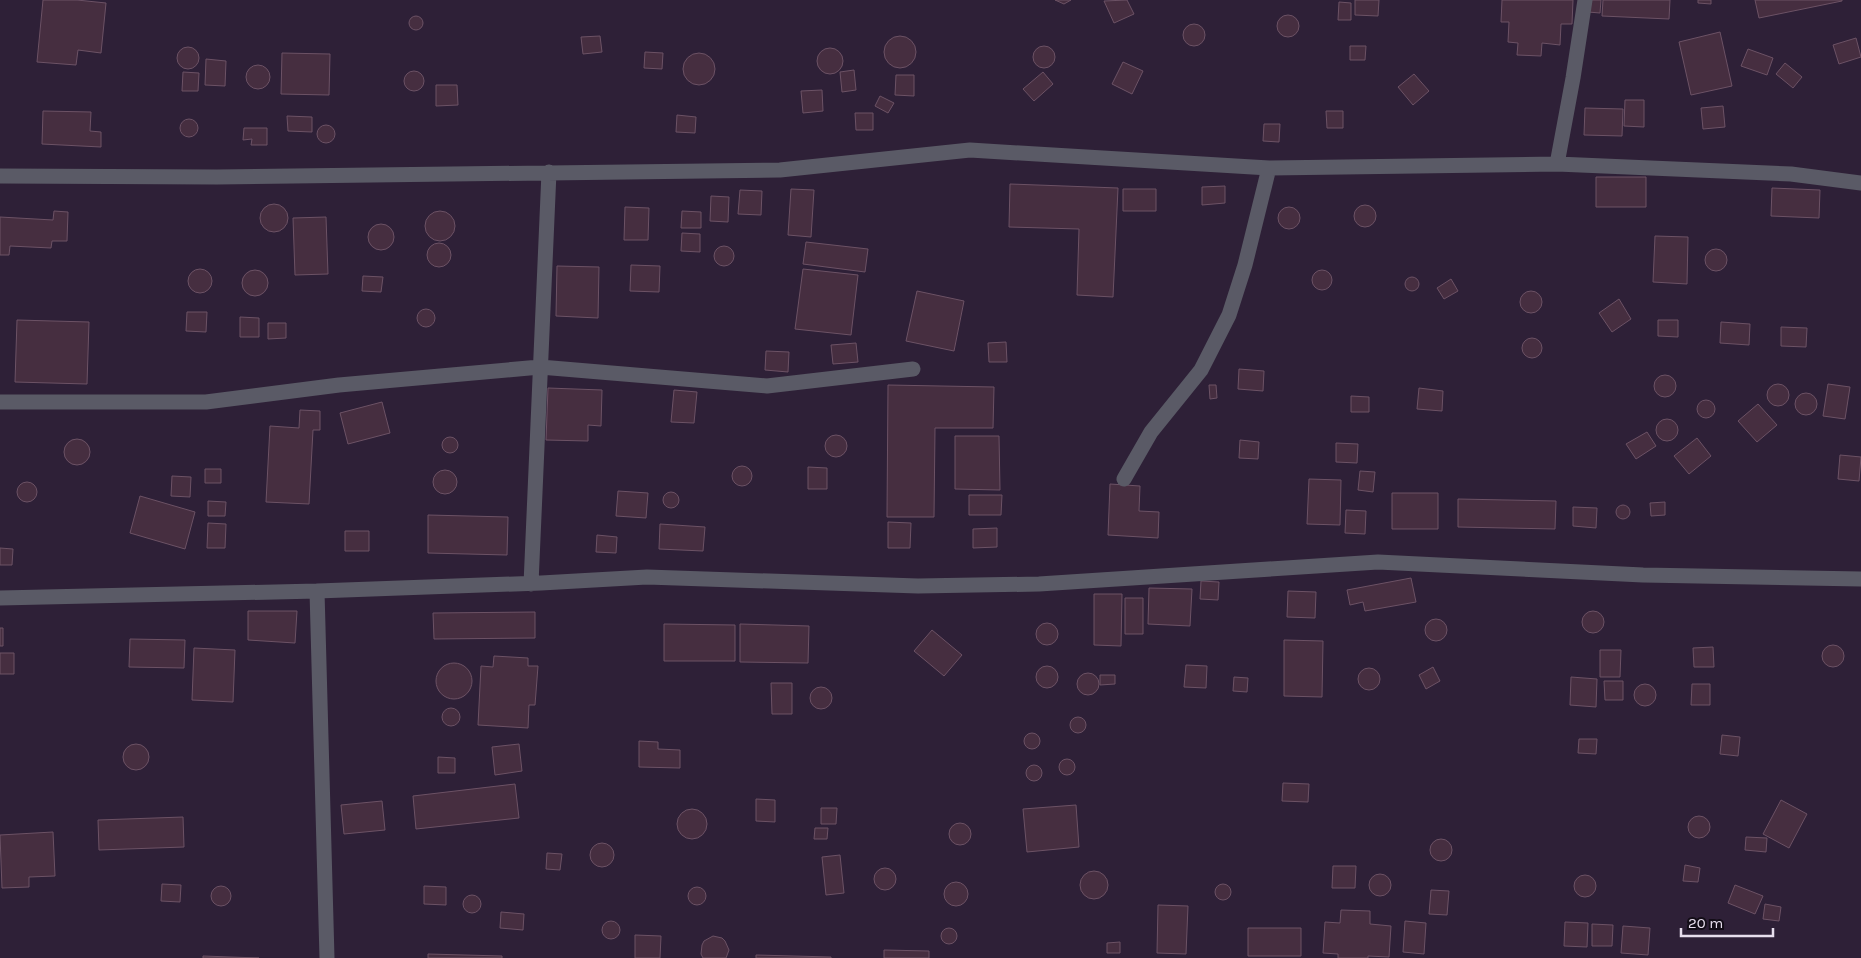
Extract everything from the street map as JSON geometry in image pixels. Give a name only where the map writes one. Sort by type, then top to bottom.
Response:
[{"type":"street","points":[[1557,164],[1585,0]]},
{"type":"street","points":[[0,176],[216,177],[780,170],[970,150],[1269,168],[1557,164],[1791,174],[1861,183]]},
{"type":"street","points":[[1124,479],[1151,432],[1202,370],[1230,315],[1269,168]]},
{"type":"street","points":[[531,584],[549,172]]},
{"type":"street","points":[[0,402],[206,402],[339,385],[540,367],[767,386],[913,370]]},
{"type":"street","points":[[0,598],[317,591],[531,584],[647,577],[918,586],[1039,584],[1378,562],[1643,575],[1861,579]]},
{"type":"street","points":[[317,591],[327,958]]},
{"type":"building","points":[[43,0],[77,0],[106,3],[101,53],[78,50],[76,65],[37,62]]},
{"type":"building","points":[[1055,0],[1071,0],[1064,4]]},
{"type":"building","points":[[1127,0],[1134,14],[1114,23],[1104,1]]},
{"type":"building","points":[[1355,0],[1379,0],[1378,16],[1355,15]]},
{"type":"building","points":[[1502,0],[1573,0],[1572,24],[1561,24],[1560,45],[1542,43],[1541,56],[1517,55],[1518,43],[1508,42],[1509,22],[1501,22]]},
{"type":"building","points":[[1589,0],[1601,0],[1600,13],[1588,12]]},
{"type":"building","points":[[1603,0],[1670,0],[1669,19],[1602,16]]},
{"type":"building","points":[[1698,0],[1711,0],[1711,4],[1698,3]]},
{"type":"building","points":[[1755,0],[1842,0],[1842,1],[1759,18]]},
{"type":"building","points":[[1339,2],[1351,3],[1351,20],[1338,20]]},
{"type":"building","points":[[1288,15],[1296,18],[1299,26],[1296,34],[1288,37],[1280,34],[1277,26],[1280,18]]},
{"type":"building","points":[[416,16],[421,18],[423,23],[421,28],[416,30],[411,28],[409,23],[411,18]]},
{"type":"building","points":[[1194,24],[1202,27],[1205,35],[1202,43],[1194,46],[1186,43],[1183,35],[1186,27]]},
{"type":"building","points":[[1720,32],[1732,86],[1691,95],[1679,42]]},
{"type":"building","points":[[600,36],[602,52],[583,54],[581,37]]},
{"type":"building","points":[[900,36],[911,41],[916,52],[911,63],[900,68],[889,63],[884,52],[889,41]]},
{"type":"building","points":[[1856,38],[1861,57],[1839,64],[1833,45]]},
{"type":"building","points":[[1044,46],[1052,49],[1055,57],[1052,65],[1044,68],[1036,65],[1033,57],[1036,49]]},
{"type":"building","points":[[1350,46],[1366,46],[1365,60],[1350,60]]},
{"type":"building","points":[[188,47],[196,50],[199,58],[196,66],[188,69],[180,66],[177,58],[180,50]]},
{"type":"building","points":[[830,48],[839,52],[843,61],[839,70],[830,74],[821,70],[817,61],[821,52]]},
{"type":"building","points":[[1748,49],[1773,58],[1767,75],[1741,66]]},
{"type":"building","points":[[645,52],[663,53],[662,69],[644,68]]},
{"type":"building","points":[[282,53],[330,54],[329,95],[281,94]]},
{"type":"building","points":[[699,53],[710,58],[715,69],[710,80],[699,85],[688,80],[683,69],[688,58]]},
{"type":"building","points":[[206,59],[226,61],[225,86],[205,85]]},
{"type":"building","points":[[1123,62],[1143,71],[1132,94],[1112,84]]},
{"type":"building","points":[[1785,63],[1802,77],[1793,88],[1776,74]]},
{"type":"building","points":[[258,65],[266,69],[270,77],[266,85],[258,89],[250,85],[246,77],[250,69]]},
{"type":"building","points":[[854,70],[856,90],[842,92],[840,72]]},
{"type":"building","points":[[410,71],[418,71],[424,77],[424,85],[418,91],[410,91],[404,85],[404,77]]},
{"type":"building","points":[[183,72],[199,73],[198,91],[182,91]]},
{"type":"building","points":[[1043,72],[1053,84],[1034,101],[1023,89]]},
{"type":"building","points":[[1414,74],[1429,91],[1413,105],[1398,87]]},
{"type":"building","points":[[896,75],[914,75],[914,96],[895,95]]},
{"type":"building","points":[[436,85],[457,85],[458,105],[436,106]]},
{"type":"building","points":[[822,90],[823,111],[803,113],[801,91]]},
{"type":"building","points":[[880,96],[894,103],[888,113],[875,106]]},
{"type":"building","points":[[1625,100],[1644,100],[1644,127],[1624,126]]},
{"type":"building","points":[[1723,106],[1725,127],[1703,129],[1701,108]]},
{"type":"building","points":[[1585,108],[1623,109],[1622,136],[1584,135]]},
{"type":"building","points":[[43,111],[91,112],[90,131],[101,132],[101,147],[42,144]]},
{"type":"building","points":[[1326,111],[1343,111],[1343,128],[1327,128]]},
{"type":"building","points":[[855,113],[873,113],[873,130],[856,130]]},
{"type":"building","points":[[677,115],[696,117],[695,133],[676,132]]},
{"type":"building","points":[[287,116],[312,117],[312,132],[288,131]]},
{"type":"building","points":[[185,119],[193,119],[198,124],[196,135],[185,137],[180,132],[180,124]]},
{"type":"building","points":[[1264,124],[1280,124],[1279,142],[1263,141]]},
{"type":"building","points":[[326,125],[332,128],[335,134],[332,140],[326,143],[320,140],[317,134],[320,128]]},
{"type":"building","points":[[244,128],[267,128],[267,145],[251,145],[252,139],[243,140]]},
{"type":"building","points":[[1596,177],[1646,177],[1646,207],[1596,207]]},
{"type":"building","points":[[1010,184],[1118,188],[1113,297],[1077,295],[1079,229],[1009,227]]},
{"type":"building","points":[[1225,186],[1225,203],[1202,205],[1202,187]]},
{"type":"building","points":[[1772,188],[1820,190],[1819,218],[1771,216]]},
{"type":"building","points":[[791,189],[814,190],[811,237],[788,235]]},
{"type":"building","points":[[1123,189],[1156,189],[1156,211],[1123,211]]},
{"type":"building","points":[[740,190],[762,191],[761,215],[738,214]]},
{"type":"building","points":[[711,196],[729,197],[728,222],[710,221]]},
{"type":"building","points":[[274,204],[284,208],[288,218],[284,228],[274,232],[264,228],[260,218],[264,208]]},
{"type":"building","points":[[1365,205],[1373,208],[1376,216],[1373,224],[1365,227],[1357,224],[1354,216],[1357,208]]},
{"type":"building","points":[[625,207],[649,208],[648,240],[624,240]]},
{"type":"building","points":[[1289,207],[1297,210],[1300,218],[1297,226],[1289,229],[1281,226],[1278,218],[1281,210]]},
{"type":"building","points":[[54,211],[68,212],[67,241],[52,241],[51,248],[10,246],[9,255],[0,255],[0,217],[53,220]]},
{"type":"building","points":[[440,211],[451,215],[455,226],[451,237],[440,241],[429,237],[425,226],[429,215]]},
{"type":"building","points":[[682,211],[701,212],[701,228],[681,228]]},
{"type":"building","points":[[326,217],[328,274],[295,275],[293,218]]},
{"type":"building","points":[[381,224],[390,228],[394,237],[390,246],[381,250],[372,246],[368,237],[372,228]]},
{"type":"building","points":[[682,233],[700,234],[700,252],[681,251]]},
{"type":"building","points":[[1655,236],[1688,237],[1687,284],[1653,282]]},
{"type":"building","points":[[806,242],[868,249],[865,272],[803,264]]},
{"type":"building","points":[[439,243],[448,246],[451,255],[448,264],[439,267],[430,264],[427,255],[430,246]]},
{"type":"building","points":[[724,246],[731,249],[734,256],[731,263],[724,266],[717,263],[714,256],[717,249]]},
{"type":"building","points":[[1716,249],[1724,252],[1727,260],[1724,268],[1716,271],[1708,268],[1705,260],[1708,252]]},
{"type":"building","points":[[631,265],[660,266],[659,292],[630,291]]},
{"type":"building","points":[[557,266],[599,267],[598,318],[556,316]]},
{"type":"building","points":[[195,269],[205,269],[212,276],[212,286],[205,293],[195,293],[188,286],[188,276]]},
{"type":"building","points":[[803,269],[858,275],[851,335],[795,329]]},
{"type":"building","points":[[255,270],[264,274],[268,283],[264,292],[255,296],[246,292],[242,283],[246,274]]},
{"type":"building","points":[[1322,270],[1329,273],[1332,280],[1329,287],[1322,290],[1315,287],[1312,280],[1315,273]]},
{"type":"building","points":[[363,276],[383,277],[381,292],[362,291]]},
{"type":"building","points":[[1409,277],[1415,277],[1419,284],[1415,291],[1409,291],[1405,287],[1405,281]]},
{"type":"building","points":[[1451,279],[1458,291],[1444,299],[1437,288]]},
{"type":"building","points":[[917,291],[964,301],[954,351],[906,341]]},
{"type":"building","points":[[1531,291],[1539,294],[1542,302],[1539,310],[1531,313],[1523,310],[1520,302],[1523,294]]},
{"type":"building","points":[[1619,299],[1631,319],[1612,332],[1599,313]]},
{"type":"building","points":[[426,309],[432,312],[435,318],[432,324],[426,327],[420,324],[417,318],[420,312]]},
{"type":"building","points":[[187,312],[207,312],[206,332],[186,331]]},
{"type":"building","points":[[240,317],[259,318],[259,337],[240,337]]},
{"type":"building","points":[[17,320],[89,322],[87,384],[15,382]]},
{"type":"building","points":[[1658,320],[1678,320],[1678,337],[1658,336]]},
{"type":"building","points":[[1721,322],[1750,324],[1749,345],[1720,343]]},
{"type":"building","points":[[268,323],[286,323],[286,338],[268,339]]},
{"type":"building","points":[[1781,327],[1807,328],[1806,347],[1781,346]]},
{"type":"building","points":[[1532,338],[1539,341],[1542,348],[1539,355],[1532,358],[1525,355],[1522,348],[1525,341]]},
{"type":"building","points":[[1006,342],[1007,362],[989,362],[988,343]]},
{"type":"building","points":[[856,343],[858,362],[833,364],[831,345]]},
{"type":"building","points":[[766,351],[789,352],[788,372],[765,370]]},
{"type":"building","points":[[1239,369],[1264,371],[1263,391],[1238,389]]},
{"type":"building","points":[[1665,375],[1673,378],[1676,386],[1673,394],[1665,397],[1657,394],[1654,386],[1657,378]]},
{"type":"building","points":[[1778,384],[1786,387],[1789,395],[1786,403],[1778,406],[1770,403],[1767,395],[1770,387]]},
{"type":"building","points":[[1828,384],[1850,387],[1845,419],[1823,416]]},
{"type":"building","points":[[888,385],[994,387],[993,428],[935,428],[934,517],[887,517]]},
{"type":"building","points":[[1209,385],[1216,385],[1217,398],[1210,399]]},
{"type":"building","points":[[548,388],[602,390],[601,426],[588,425],[588,441],[546,440]]},
{"type":"building","points":[[1419,388],[1443,391],[1442,411],[1417,409]]},
{"type":"building","points":[[674,390],[697,392],[694,423],[671,422]]},
{"type":"building","points":[[1806,393],[1814,396],[1817,404],[1814,412],[1806,415],[1798,412],[1795,404],[1798,396]]},
{"type":"building","points":[[1351,396],[1369,397],[1369,412],[1351,412]]},
{"type":"building","points":[[1702,400],[1710,400],[1715,405],[1713,416],[1702,418],[1697,413],[1697,405]]},
{"type":"building","points":[[382,402],[390,433],[348,444],[340,413]]},
{"type":"building","points":[[1758,404],[1777,425],[1757,442],[1738,421]]},
{"type":"building","points":[[300,410],[320,411],[320,430],[313,430],[309,504],[266,502],[270,426],[299,428]]},
{"type":"building","points":[[1667,419],[1675,422],[1678,430],[1675,438],[1667,441],[1659,438],[1656,430],[1659,422]]},
{"type":"building","points":[[1647,432],[1656,446],[1636,459],[1626,444]]},
{"type":"building","points":[[832,435],[840,435],[847,442],[847,450],[840,457],[832,457],[825,450],[825,442]]},
{"type":"building","points":[[955,436],[999,436],[1000,490],[955,489]]},
{"type":"building","points":[[450,437],[458,445],[450,453],[442,445]]},
{"type":"building","points":[[1697,438],[1711,456],[1689,474],[1674,456]]},
{"type":"building","points":[[77,439],[86,443],[90,452],[86,461],[77,465],[68,461],[64,452],[68,443]]},
{"type":"building","points":[[1240,440],[1259,442],[1258,459],[1239,458]]},
{"type":"building","points":[[1336,443],[1358,444],[1357,463],[1336,462]]},
{"type":"building","points":[[1840,455],[1861,457],[1859,481],[1838,479]]},
{"type":"building","points":[[742,466],[749,469],[752,476],[749,483],[742,486],[735,483],[732,476],[735,469]]},
{"type":"building","points":[[808,467],[827,468],[827,489],[808,489]]},
{"type":"building","points":[[205,469],[221,469],[221,483],[205,483]]},
{"type":"building","points":[[445,470],[454,473],[457,482],[454,491],[445,494],[436,491],[433,482],[436,473]]},
{"type":"building","points":[[1360,471],[1375,472],[1373,492],[1358,490]]},
{"type":"building","points":[[172,476],[191,477],[190,497],[171,496]]},
{"type":"building","points":[[1309,479],[1341,480],[1340,525],[1307,524]]},
{"type":"building","points":[[27,482],[34,485],[37,492],[34,499],[27,502],[20,499],[17,492],[20,485]]},
{"type":"building","points":[[1110,484],[1140,486],[1139,511],[1159,512],[1158,538],[1108,535]]},
{"type":"building","points":[[618,491],[648,493],[646,518],[616,516]]},
{"type":"building","points":[[668,492],[674,492],[679,497],[677,506],[668,508],[663,503],[663,497]]},
{"type":"building","points":[[1392,493],[1438,493],[1438,529],[1392,529]]},
{"type":"building","points":[[969,495],[1002,495],[1001,515],[969,515]]},
{"type":"building","points":[[140,496],[195,512],[185,549],[130,533]]},
{"type":"building","points":[[1458,499],[1556,501],[1555,529],[1458,527]]},
{"type":"building","points":[[208,501],[226,502],[225,516],[208,516]]},
{"type":"building","points":[[1665,502],[1665,515],[1651,516],[1650,503]]},
{"type":"building","points":[[1620,505],[1626,505],[1630,512],[1626,519],[1620,519],[1616,515],[1616,509]]},
{"type":"building","points":[[1573,507],[1597,508],[1596,528],[1573,526]]},
{"type":"building","points":[[1346,510],[1366,511],[1365,534],[1345,533]]},
{"type":"building","points":[[428,515],[508,517],[507,555],[428,553]]},
{"type":"building","points":[[888,522],[911,523],[910,548],[888,548]]},
{"type":"building","points":[[208,523],[226,524],[225,548],[207,548]]},
{"type":"building","points":[[660,524],[705,527],[703,551],[659,549]]},
{"type":"building","points":[[997,528],[997,547],[973,548],[973,529]]},
{"type":"building","points":[[345,531],[369,531],[369,551],[345,551]]},
{"type":"building","points":[[597,535],[617,537],[616,553],[596,552]]},
{"type":"building","points":[[0,548],[13,549],[12,565],[0,565]]},
{"type":"building","points":[[1411,578],[1416,602],[1365,611],[1363,602],[1350,605],[1347,590]]},
{"type":"building","points":[[1201,581],[1219,582],[1218,600],[1200,599]]},
{"type":"building","points":[[1149,588],[1192,589],[1190,626],[1148,624]]},
{"type":"building","points":[[1288,591],[1316,592],[1315,618],[1287,617]]},
{"type":"building","points":[[1094,594],[1122,594],[1121,646],[1094,645]]},
{"type":"building","points":[[1125,598],[1143,598],[1143,634],[1125,634]]},
{"type":"building","points":[[248,611],[297,611],[295,643],[248,640]]},
{"type":"building","points":[[1593,611],[1601,614],[1604,622],[1601,630],[1593,633],[1585,630],[1582,622],[1585,614]]},
{"type":"building","points":[[535,612],[535,638],[434,639],[433,613]]},
{"type":"building","points":[[1436,619],[1444,622],[1447,630],[1444,638],[1436,641],[1428,638],[1425,630],[1428,622]]},
{"type":"building","points":[[1047,623],[1055,626],[1058,634],[1055,642],[1047,645],[1039,642],[1036,634],[1039,626]]},
{"type":"building","points":[[664,624],[735,625],[735,661],[664,661]]},
{"type":"building","points":[[740,624],[809,626],[808,663],[740,662]]},
{"type":"building","points":[[0,628],[3,628],[3,646],[0,646]]},
{"type":"building","points":[[932,630],[962,655],[944,676],[914,651]]},
{"type":"building","points":[[130,639],[185,640],[184,668],[129,667]]},
{"type":"building","points":[[1284,640],[1323,641],[1322,697],[1284,696]]},
{"type":"building","points":[[1833,645],[1841,648],[1844,656],[1841,664],[1833,667],[1825,664],[1822,656],[1825,648]]},
{"type":"building","points":[[1713,647],[1714,667],[1694,667],[1693,648]]},
{"type":"building","points":[[194,648],[235,650],[233,702],[192,700]]},
{"type":"building","points":[[1600,650],[1621,650],[1620,677],[1600,677]]},
{"type":"building","points":[[0,653],[14,653],[14,674],[0,674]]},
{"type":"building","points":[[494,656],[528,658],[528,666],[538,666],[535,705],[529,705],[528,728],[478,725],[481,666],[493,667]]},
{"type":"building","points":[[454,663],[467,668],[472,681],[467,694],[454,699],[441,694],[436,681],[441,668]]},
{"type":"building","points":[[1186,665],[1207,666],[1206,688],[1184,687]]},
{"type":"building","points":[[1047,666],[1057,673],[1058,677],[1051,687],[1047,688],[1037,681],[1036,677],[1043,667]]},
{"type":"building","points":[[1433,667],[1440,681],[1426,689],[1419,675]]},
{"type":"building","points":[[1369,668],[1377,671],[1380,679],[1377,687],[1369,690],[1361,687],[1358,679],[1361,671]]},
{"type":"building","points":[[1088,673],[1096,676],[1099,684],[1096,692],[1088,695],[1080,692],[1077,684],[1080,676]]},
{"type":"building","points":[[1100,675],[1115,675],[1115,684],[1100,685]]},
{"type":"building","points":[[1234,677],[1248,678],[1247,692],[1233,691]]},
{"type":"building","points":[[1571,677],[1597,679],[1596,707],[1570,705]]},
{"type":"building","points":[[1604,681],[1623,681],[1623,700],[1605,700]]},
{"type":"building","points":[[771,683],[792,683],[792,714],[772,714]]},
{"type":"building","points":[[1645,684],[1653,687],[1656,695],[1653,703],[1645,706],[1637,703],[1634,695],[1637,687]]},
{"type":"building","points":[[1692,684],[1710,684],[1710,705],[1691,705]]},
{"type":"building","points":[[821,687],[831,694],[832,698],[825,708],[821,709],[811,702],[810,698],[817,688]]},
{"type":"building","points":[[447,708],[455,708],[460,713],[458,724],[447,726],[442,721],[442,713]]},
{"type":"building","points":[[1078,717],[1084,719],[1086,725],[1084,731],[1078,733],[1072,731],[1070,725],[1072,719]]},
{"type":"building","points":[[1032,733],[1038,735],[1040,741],[1038,747],[1032,749],[1026,747],[1024,741],[1026,735]]},
{"type":"building","points":[[1722,735],[1740,737],[1738,756],[1720,754]]},
{"type":"building","points":[[1579,739],[1597,739],[1596,754],[1578,753]]},
{"type":"building","points":[[639,741],[658,742],[658,749],[680,750],[680,768],[639,767]]},
{"type":"building","points":[[136,744],[145,748],[149,757],[145,766],[136,770],[127,766],[123,757],[127,748]]},
{"type":"building","points":[[519,744],[522,771],[495,775],[492,747]]},
{"type":"building","points":[[438,757],[455,758],[455,773],[438,773]]},
{"type":"building","points":[[1067,759],[1073,761],[1075,767],[1073,773],[1067,775],[1061,773],[1059,767],[1061,761]]},
{"type":"building","points":[[1034,765],[1040,767],[1042,773],[1040,779],[1034,781],[1028,779],[1026,773],[1028,767]]},
{"type":"building","points":[[1283,783],[1309,784],[1308,802],[1282,801]]},
{"type":"building","points":[[515,784],[519,818],[416,829],[413,796]]},
{"type":"building","points":[[756,799],[775,800],[775,822],[756,821]]},
{"type":"building","points":[[1781,800],[1807,814],[1789,848],[1763,834]]},
{"type":"building","points":[[382,801],[385,830],[344,834],[341,805]]},
{"type":"building","points":[[1076,805],[1079,847],[1027,852],[1023,809]]},
{"type":"building","points":[[821,808],[837,808],[836,824],[821,824]]},
{"type":"building","points":[[692,809],[703,813],[707,824],[703,835],[692,839],[681,835],[677,824],[681,813]]},
{"type":"building","points":[[1699,816],[1707,819],[1710,827],[1707,835],[1699,838],[1691,835],[1688,827],[1691,819]]},
{"type":"building","points":[[183,817],[184,847],[99,850],[98,820]]},
{"type":"building","points":[[960,823],[968,826],[971,834],[968,842],[960,845],[952,842],[949,834],[952,826]]},
{"type":"building","points":[[815,828],[828,828],[827,839],[814,839]]},
{"type":"building","points":[[53,832],[55,876],[29,877],[29,887],[2,888],[0,835]]},
{"type":"building","points":[[1746,837],[1767,838],[1766,852],[1745,850]]},
{"type":"building","points":[[1441,839],[1449,842],[1452,850],[1449,858],[1441,861],[1433,858],[1430,850],[1433,842]]},
{"type":"building","points":[[602,843],[611,846],[614,855],[611,864],[602,867],[593,864],[590,855],[593,846]]},
{"type":"building","points":[[547,853],[562,854],[560,870],[546,869]]},
{"type":"building","points":[[840,855],[844,893],[826,895],[822,857]]},
{"type":"building","points":[[1685,865],[1700,868],[1698,882],[1683,881]]},
{"type":"building","points":[[1333,866],[1356,866],[1355,888],[1332,888]]},
{"type":"building","points":[[885,868],[893,871],[896,879],[893,887],[885,890],[877,887],[874,879],[877,871]]},
{"type":"building","points":[[1094,871],[1104,875],[1108,885],[1104,895],[1094,899],[1084,895],[1080,885],[1084,875]]},
{"type":"building","points":[[1380,874],[1388,877],[1391,885],[1388,893],[1380,896],[1372,893],[1369,885],[1372,877]]},
{"type":"building","points":[[1585,875],[1593,878],[1596,886],[1593,894],[1585,897],[1577,894],[1574,886],[1577,878]]},
{"type":"building","points":[[956,882],[965,885],[968,894],[965,903],[956,906],[947,903],[944,894],[947,885]]},
{"type":"building","points":[[162,884],[181,885],[180,902],[161,901]]},
{"type":"building","points":[[1223,884],[1229,886],[1231,892],[1229,898],[1223,900],[1217,898],[1215,892],[1217,886]]},
{"type":"building","points":[[1735,885],[1763,896],[1755,914],[1728,903]]},
{"type":"building","points":[[221,886],[228,889],[231,896],[228,903],[221,906],[214,903],[211,896],[214,889]]},
{"type":"building","points":[[424,886],[446,887],[446,905],[424,904]]},
{"type":"building","points":[[697,887],[703,890],[706,896],[703,902],[697,905],[691,902],[688,896],[691,890]]},
{"type":"building","points":[[1431,890],[1449,891],[1447,915],[1429,914]]},
{"type":"building","points":[[472,895],[478,898],[481,904],[478,910],[472,913],[466,910],[463,904],[466,898]]},
{"type":"building","points":[[1765,904],[1781,907],[1779,921],[1763,919]]},
{"type":"building","points":[[1158,905],[1188,906],[1186,954],[1157,953]]},
{"type":"building","points":[[1341,910],[1370,911],[1370,924],[1391,926],[1389,957],[1338,958],[1338,954],[1323,953],[1325,922],[1340,923]]},
{"type":"building","points":[[501,912],[524,914],[523,930],[500,928]]},
{"type":"building","points":[[611,921],[617,924],[620,930],[617,936],[611,939],[605,936],[602,930],[605,924]]},
{"type":"building","points":[[1405,921],[1426,923],[1424,954],[1403,952]]},
{"type":"building","points":[[1565,922],[1588,923],[1587,947],[1564,946]]},
{"type":"building","points":[[1592,924],[1613,925],[1612,946],[1592,946]]},
{"type":"building","points":[[1623,926],[1650,928],[1648,955],[1621,953]]},
{"type":"building","points":[[949,928],[955,930],[957,936],[955,942],[949,944],[943,942],[941,936],[943,930]]},
{"type":"building","points":[[1248,928],[1301,928],[1301,956],[1248,956]]},
{"type":"building","points":[[635,935],[661,936],[660,958],[635,958]]},
{"type":"building","points":[[713,936],[722,938],[725,941],[729,950],[726,958],[703,958],[701,954],[702,945],[704,941]]},
{"type":"building","points":[[1120,942],[1120,953],[1107,953],[1107,943]]},
{"type":"building","points":[[884,950],[929,951],[929,958],[884,958]]},
{"type":"building","points":[[428,954],[502,956],[502,958],[428,958]]},
{"type":"building","points":[[756,955],[831,957],[831,958],[756,958]]},
{"type":"building","points":[[203,956],[259,958],[203,958]]}]
